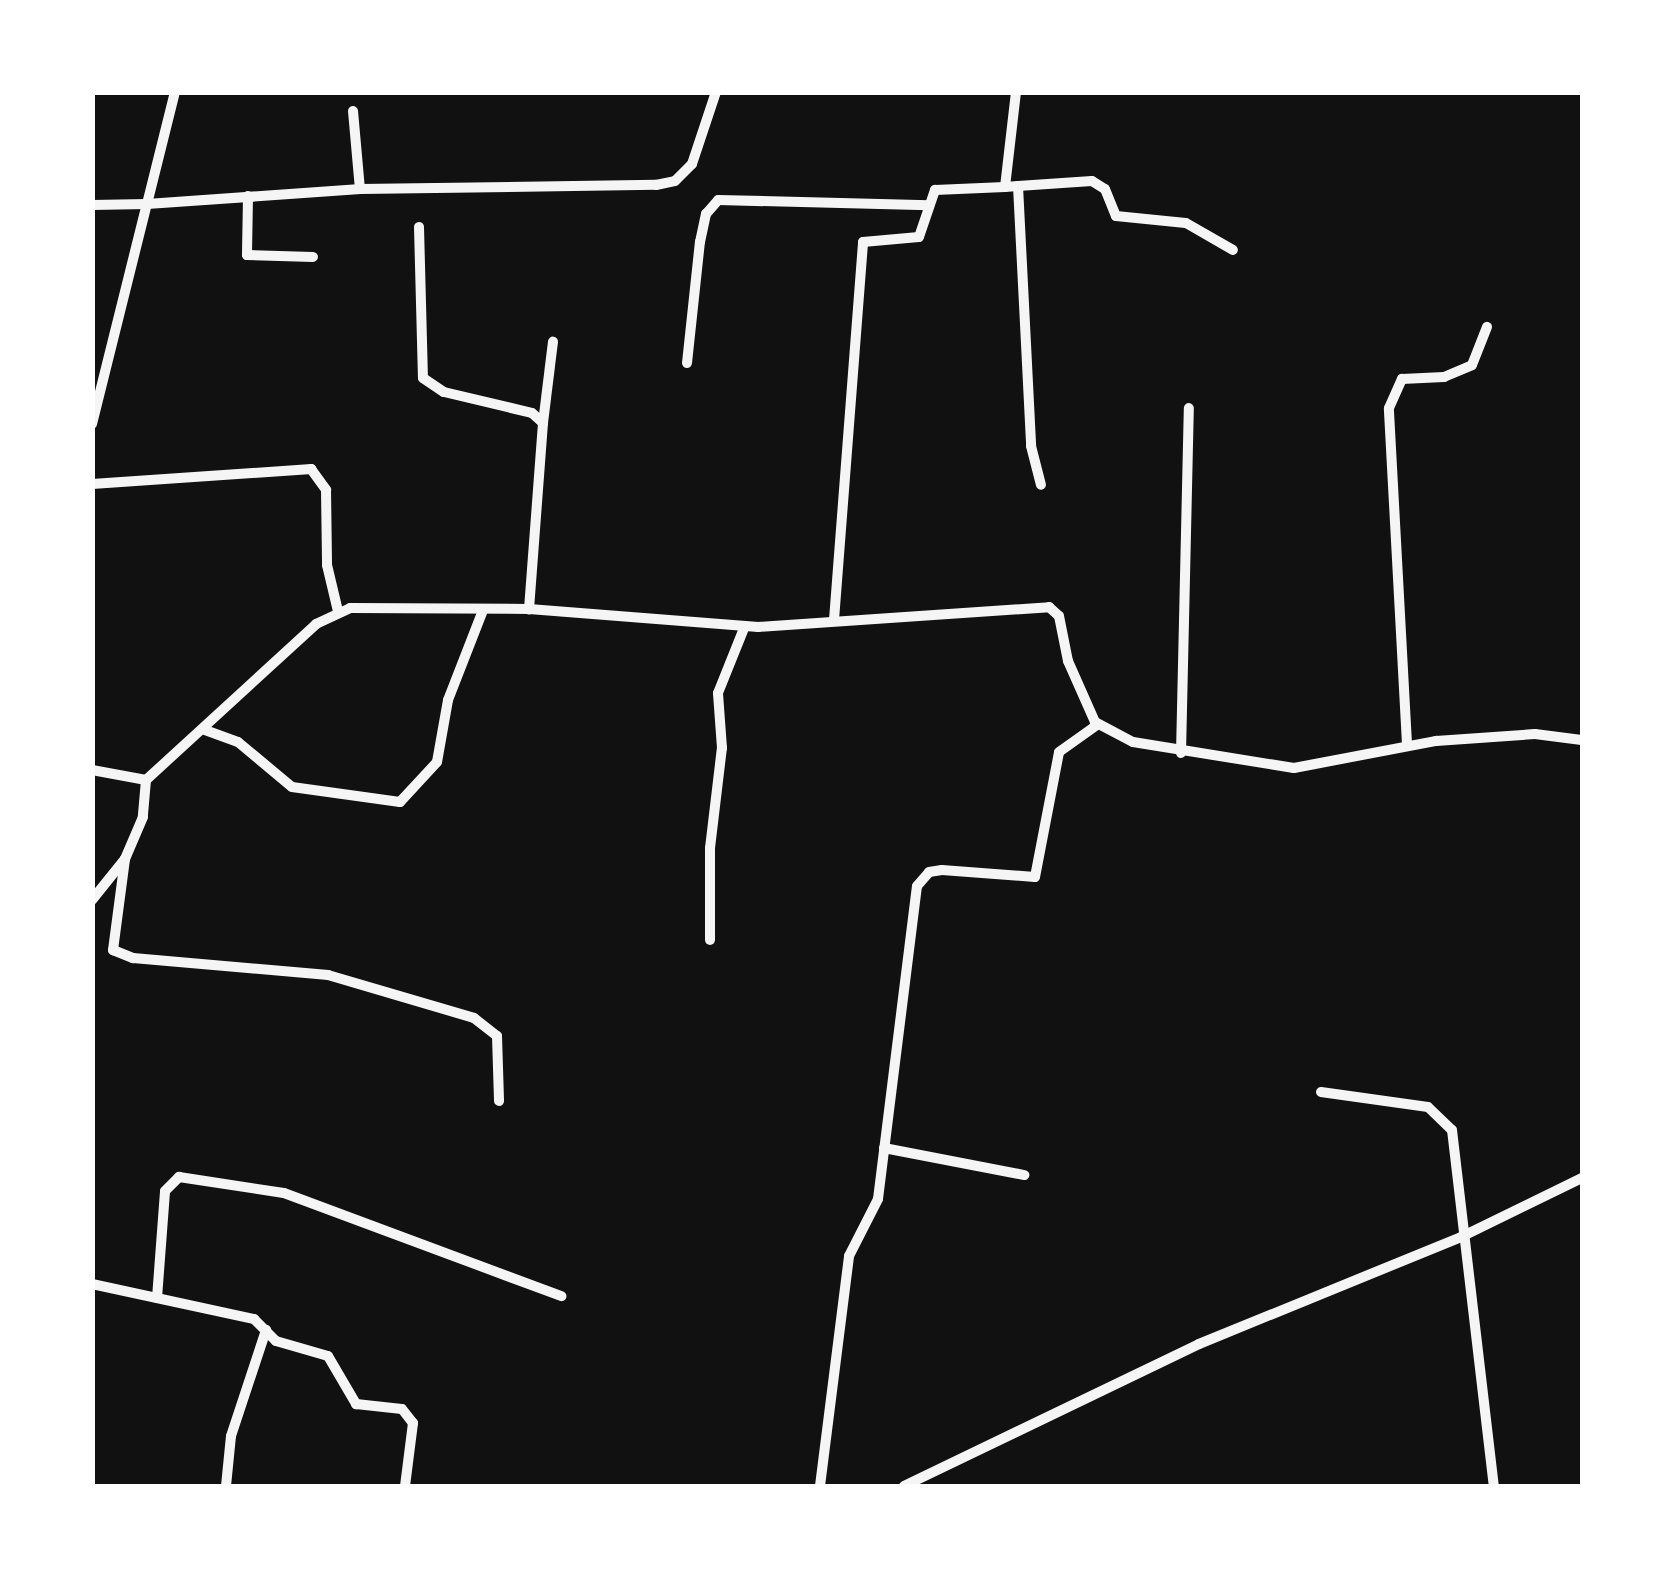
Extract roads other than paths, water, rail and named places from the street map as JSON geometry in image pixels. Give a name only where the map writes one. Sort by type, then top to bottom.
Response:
[{"type":"street","points":[[92,424],[175,92]]},
{"type":"street","points":[[92,205],[360,189],[516,190],[675,181],[692,164],[716,92]]},
{"type":"street","points":[[1005,187],[1016,92]]},
{"type":"street","points":[[353,111],[360,189]]},
{"type":"street","points":[[834,620],[863,242],[915,240],[935,190],[1092,181],[1105,189],[1116,216],[1186,222],[1232,250]]},
{"type":"street","points":[[1018,186],[1031,446],[1041,485]]},
{"type":"street","points":[[248,196],[247,255],[314,257]]},
{"type":"street","points":[[688,363],[700,242],[706,214],[718,200],[929,205]]},
{"type":"street","points":[[419,227],[423,378],[444,392],[532,413],[543,423]]},
{"type":"street","points":[[1407,744],[1389,408],[1402,380],[1444,377],[1472,365],[1487,327]]},
{"type":"street","points":[[529,609],[553,342]]},
{"type":"street","points":[[1181,753],[1188,408]]},
{"type":"street","points":[[92,484],[312,468],[326,490],[328,565],[338,610]]},
{"type":"street","points":[[92,900],[125,858],[143,817],[146,780],[338,610],[529,609],[745,626],[1049,607],[1058,616],[1068,660],[1098,725],[1114,736],[1181,753],[1294,768],[1407,744],[1535,734],[1582,740]]},
{"type":"street","points":[[204,730],[238,742],[292,787],[400,802],[437,762],[448,700],[482,610]]},
{"type":"street","points":[[710,940],[710,848],[722,748],[718,693],[745,626]]},
{"type":"street","points":[[820,1486],[849,1256],[878,1200],[917,886],[929,872],[942,870],[1035,876],[1059,752],[1098,725]]},
{"type":"street","points":[[92,770],[146,780]]},
{"type":"street","points":[[125,858],[113,950],[150,960],[328,975],[474,1018],[497,1036],[499,1102]]},
{"type":"street","points":[[1321,1092],[1428,1108],[1452,1130],[1461,1237],[1494,1486]]},
{"type":"street","points":[[884,1148],[1024,1175]]},
{"type":"street","points":[[157,1298],[166,1191],[179,1176],[284,1193],[561,1296]]},
{"type":"street","points":[[904,1486],[1199,1344],[1461,1237],[1582,1178]]},
{"type":"street","points":[[92,1284],[254,1318],[280,1343],[328,1356],[356,1404],[408,1415],[413,1423],[405,1486]]},
{"type":"street","points":[[226,1486],[232,1436],[266,1330]]}]
